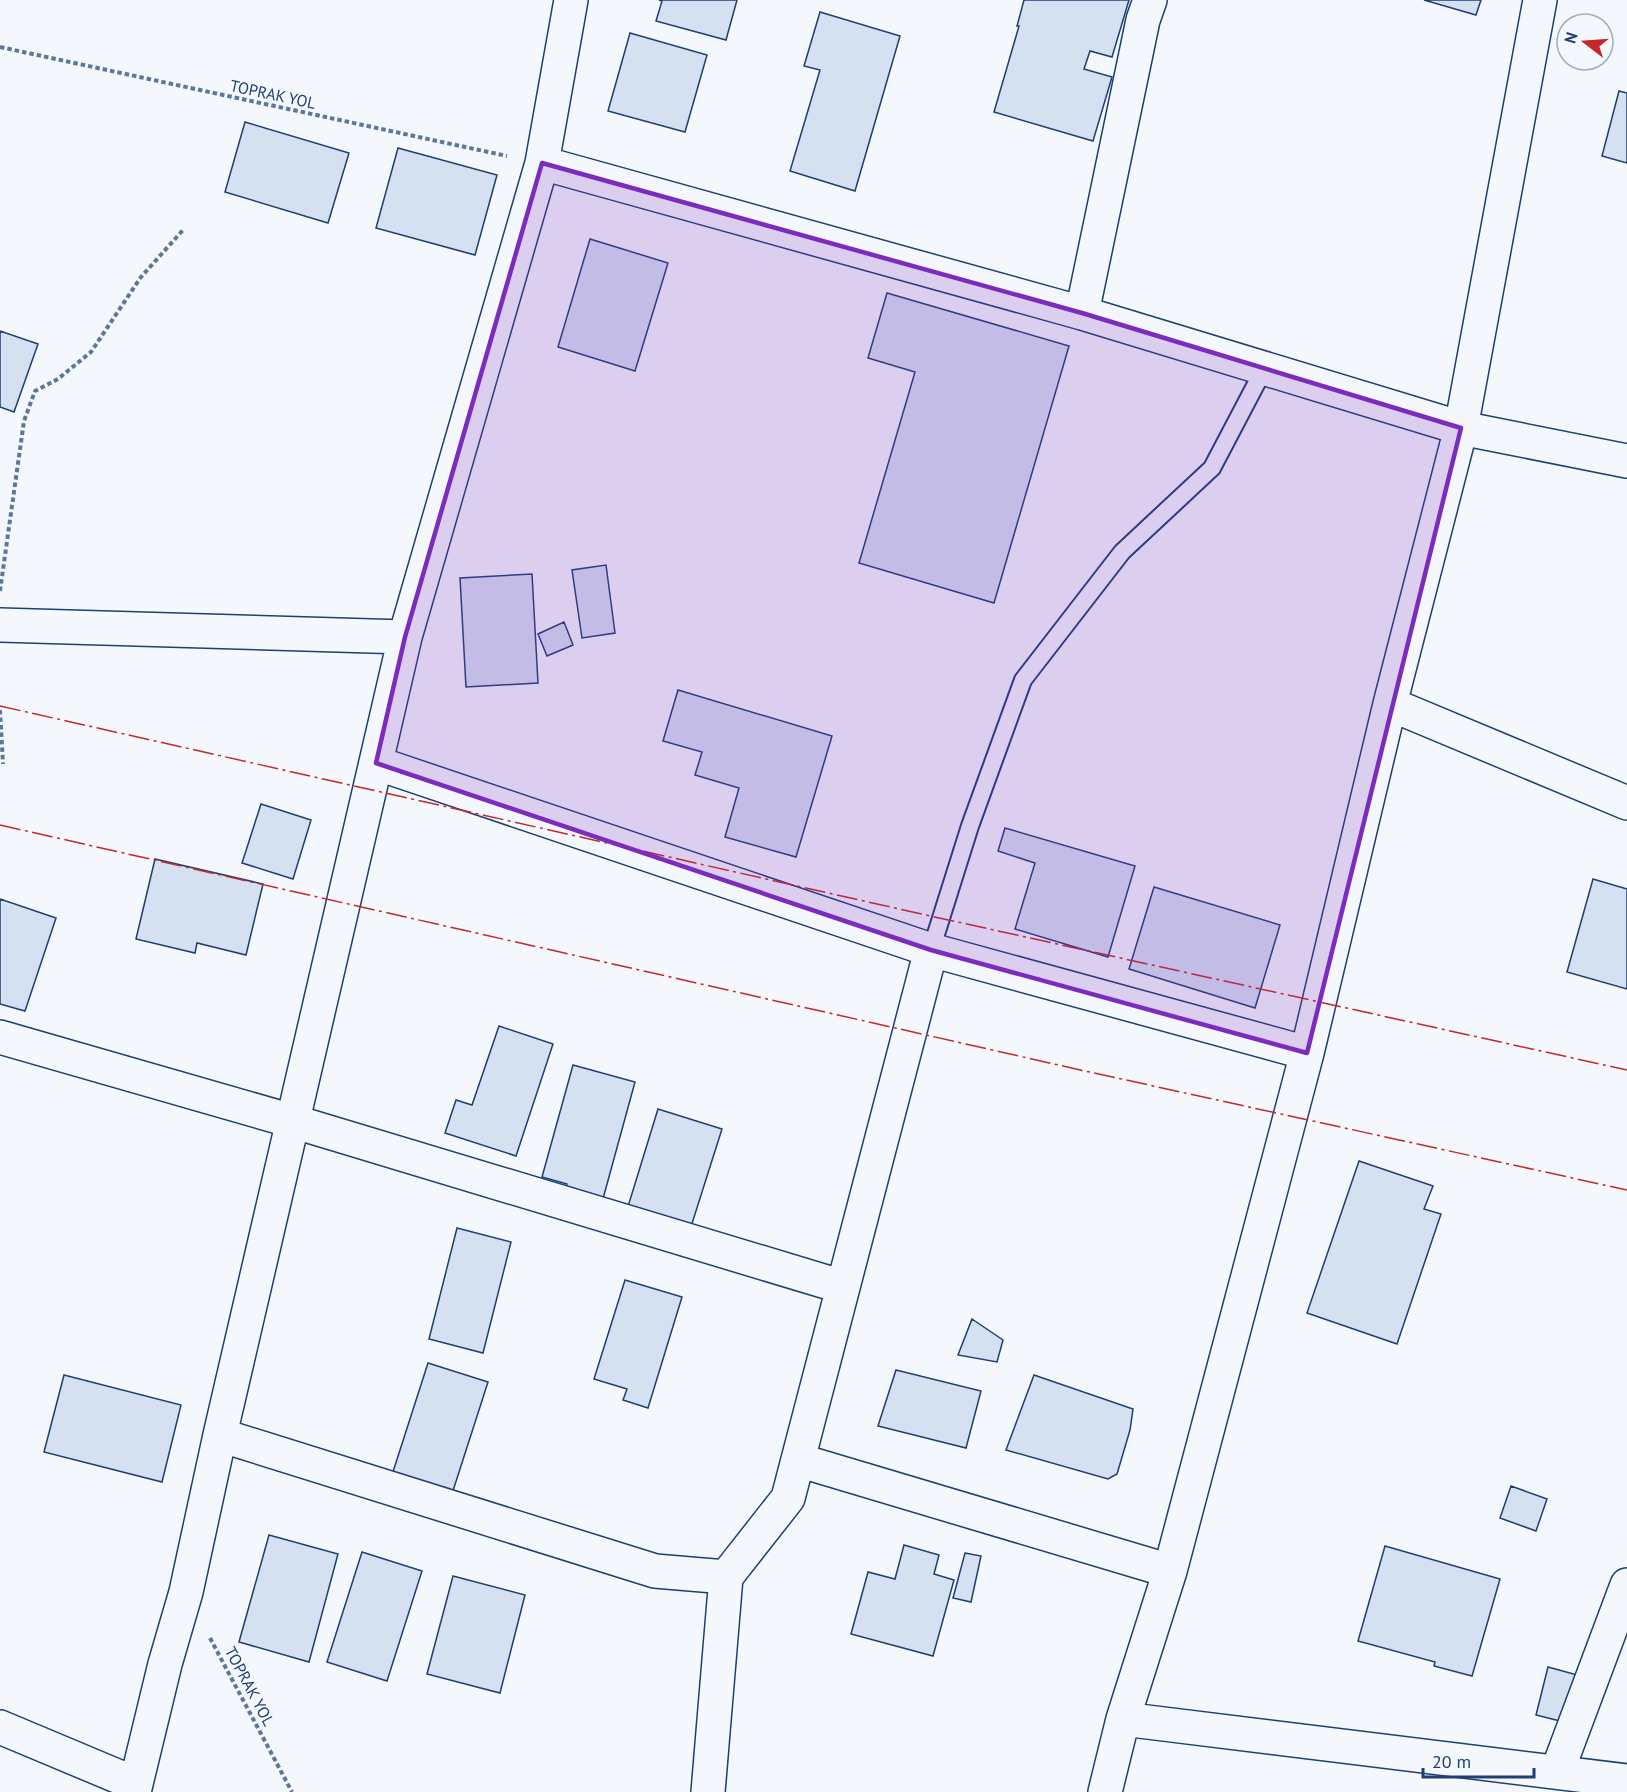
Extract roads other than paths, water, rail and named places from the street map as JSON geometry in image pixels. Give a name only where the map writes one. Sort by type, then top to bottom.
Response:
[{"type":"street","points":[[0,1727],[135,1788],[165,1664],[186,1592],[220,1435],[405,636],[542,164],[570,0]]},
{"type":"street","points":[[1083,314],[1143,20],[1150,0]]},
{"type":"street","points":[[1105,1792],[1124,1719],[1170,1571],[1306,1053],[1390,704],[1461,428],[1540,0]]},
{"type":"street","points":[[542,164],[1083,314],[1461,428],[1627,461]]},
{"type":"street","points":[[0,625],[405,636]]},
{"type":"street","points":[[1390,704],[1627,803]]},
{"type":"street","points":[[376,763],[931,950],[1306,1053]]},
{"type":"street","points":[[708,1792],[726,1577],[788,1498],[931,950]]},
{"type":"street","points":[[0,1037],[292,1121],[843,1287]]},
{"type":"street","points":[[220,1435],[655,1571],[726,1577]]},
{"type":"street","points":[[798,1460],[1170,1571]]},
{"type":"street","points":[[1577,1780],[1627,1585]]},
{"type":"street","points":[[1124,1719],[1577,1780],[1627,1781]]},
{"type":"lane","points":[[931,950],[970,826],[1023,680],[1122,552],[1212,468],[1264,369]]}]
